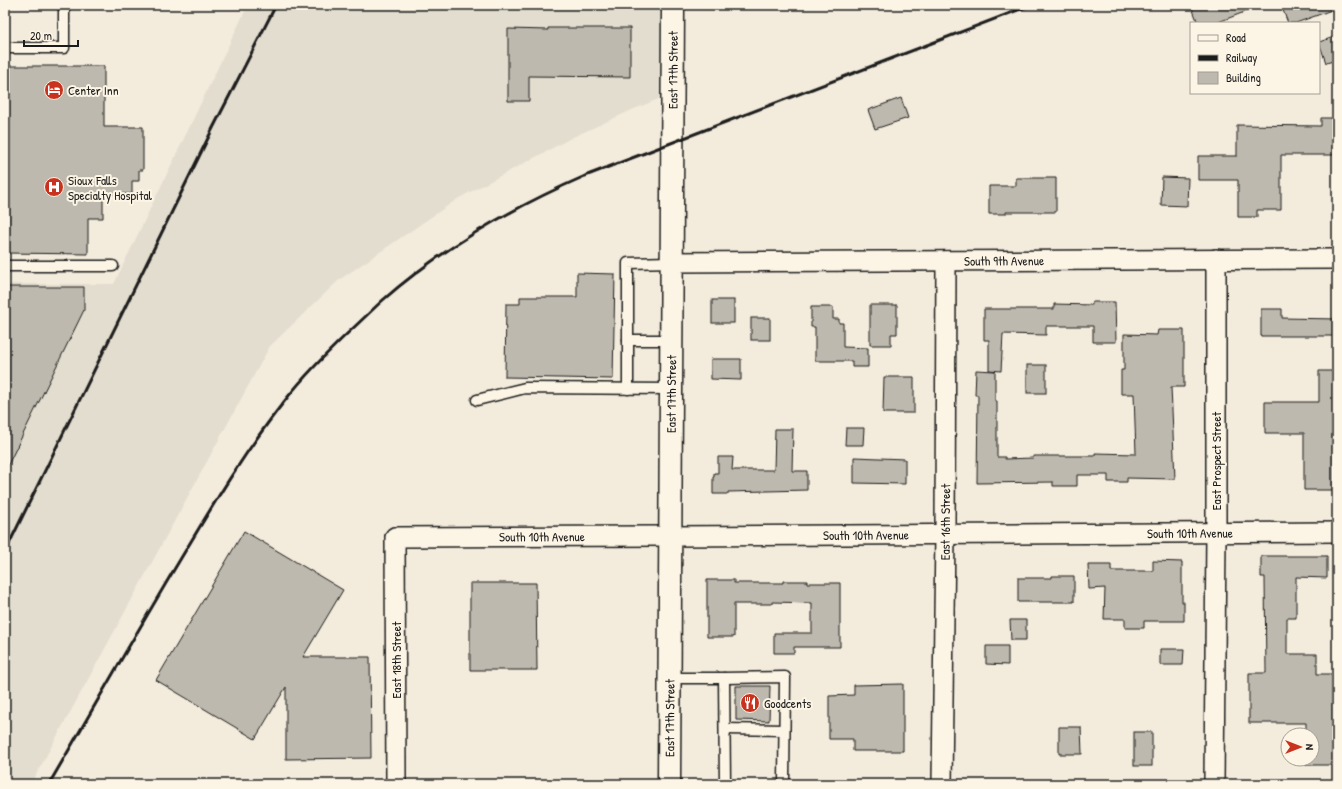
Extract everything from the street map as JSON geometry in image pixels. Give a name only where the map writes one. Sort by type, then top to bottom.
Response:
[{"type":"street","name":"East 17th Street","points":[[669,784],[673,5]]},
{"type":"street","name":"East Prospect Street","points":[[1214,784],[1216,259]]},
{"type":"street","name":"South 9th Avenue","points":[[672,262],[1337,259]]},
{"type":"street","name":"East 16th Street","points":[[942,784],[946,261]]},
{"type":"street","name":"South 10th Avenue","points":[[395,536],[1337,532]]},
{"type":"street","name":"East 18th Street","points":[[395,536],[396,784]]},
{"type":"lane","points":[[5,48],[64,48],[64,5]]},
{"type":"lane","points":[[628,389],[628,263],[672,262]]},
{"type":"lane","points":[[5,266],[113,266]]},
{"type":"lane","points":[[628,340],[671,340]]},
{"type":"lane","points":[[477,400],[525,388],[671,390]]},
{"type":"lane","points":[[670,678],[785,677],[784,784]]},
{"type":"lane","points":[[724,678],[725,784]]},
{"type":"lane","points":[[725,729],[784,730]]},
{"type":"shaded area","points":[[248,5],[673,5],[673,93],[573,137],[459,198],[339,280],[270,346],[31,784],[5,784],[5,284],[114,284]]},
{"type":"building","points":[[1191,5],[1260,5],[1219,22],[1198,22]]},
{"type":"building","points":[[1281,5],[1337,5],[1337,8],[1299,22],[1288,22]]},
{"type":"building","points":[[548,28],[630,28],[630,77],[529,76],[529,101],[508,101],[508,29],[548,30]]},
{"type":"building","points":[[1337,36],[1337,60],[1326,63],[1320,42]]},
{"type":"building","name":"Sioux Falls Specialty Hospital","points":[[5,66],[104,66],[104,127],[143,127],[143,170],[139,170],[139,181],[132,181],[132,194],[103,194],[103,218],[88,218],[88,254],[5,253]]},
{"type":"building","points":[[901,98],[908,118],[875,129],[868,110]]},
{"type":"building","points":[[1321,118],[1337,118],[1337,155],[1281,155],[1281,210],[1257,210],[1257,217],[1238,217],[1238,180],[1198,180],[1198,156],[1237,156],[1237,125],[1321,126]]},
{"type":"building","points":[[1162,177],[1188,178],[1187,206],[1161,205]]},
{"type":"building","points":[[1016,178],[1056,178],[1056,212],[1006,212],[1006,214],[989,214],[989,186],[1016,186]]},
{"type":"building","points":[[577,273],[615,274],[613,379],[505,377],[506,304],[520,304],[520,297],[577,297]]},
{"type":"building","points":[[5,287],[84,287],[84,310],[5,471]]},
{"type":"building","points":[[712,300],[734,300],[734,323],[712,323]]},
{"type":"building","points":[[1092,302],[1115,302],[1116,342],[1093,342],[1093,326],[1046,326],[1046,335],[1003,334],[1001,371],[989,370],[989,340],[984,340],[984,309],[1054,309],[1054,304],[1092,305]]},
{"type":"building","points":[[870,305],[897,305],[897,334],[891,334],[891,345],[870,345]]},
{"type":"building","points":[[811,307],[833,307],[833,319],[839,319],[839,323],[843,323],[843,347],[868,348],[868,367],[852,367],[852,361],[815,361],[815,327],[811,327]]},
{"type":"building","points":[[1261,309],[1282,309],[1282,318],[1337,319],[1337,336],[1261,336]]},
{"type":"building","points":[[751,318],[770,318],[770,340],[751,340]]},
{"type":"building","points":[[1158,330],[1184,330],[1184,387],[1171,387],[1175,479],[1127,478],[1127,482],[1108,482],[1108,475],[1077,475],[1077,486],[1053,486],[1053,482],[977,483],[978,395],[975,395],[976,370],[995,371],[995,401],[997,401],[997,457],[1005,457],[1005,459],[1033,458],[1033,456],[1095,456],[1095,453],[1136,454],[1134,394],[1121,394],[1121,370],[1124,370],[1124,334],[1157,335]]},
{"type":"building","points":[[711,359],[741,359],[741,380],[711,379]]},
{"type":"building","points":[[1027,365],[1046,365],[1046,393],[1027,393]]},
{"type":"building","points":[[1319,371],[1337,371],[1337,490],[1304,490],[1304,433],[1265,433],[1265,402],[1319,402]]},
{"type":"building","points":[[884,377],[914,377],[914,413],[883,413]]},
{"type":"building","points":[[846,428],[864,428],[863,445],[845,445]]},
{"type":"building","points":[[775,429],[793,429],[792,471],[807,471],[807,490],[728,492],[728,494],[713,494],[713,477],[714,473],[718,473],[718,457],[733,457],[732,470],[774,470]]},
{"type":"building","points":[[854,457],[905,459],[905,484],[854,483]]},
{"type":"building","points":[[244,531],[343,590],[303,657],[370,657],[371,758],[286,759],[286,687],[255,739],[156,680]]},
{"type":"building","points":[[1261,556],[1327,556],[1327,578],[1296,577],[1296,618],[1287,618],[1287,654],[1317,654],[1317,674],[1337,674],[1337,765],[1320,765],[1320,727],[1306,727],[1306,723],[1249,723],[1249,673],[1266,673],[1265,577],[1261,577]]},
{"type":"building","points":[[1153,561],[1182,562],[1182,602],[1184,602],[1184,621],[1144,621],[1144,628],[1125,628],[1125,619],[1104,619],[1105,588],[1089,589],[1088,565],[1111,565],[1111,571],[1153,571]]},
{"type":"building","points":[[1052,576],[1074,576],[1074,602],[1018,602],[1018,578],[1052,578]]},
{"type":"building","points":[[707,580],[734,580],[734,583],[783,583],[783,581],[807,581],[807,583],[840,583],[840,647],[794,647],[794,653],[774,653],[774,633],[812,633],[812,603],[772,602],[772,604],[734,604],[734,637],[707,637]]},
{"type":"building","points":[[470,583],[536,583],[537,670],[470,670]]},
{"type":"building","points":[[1010,620],[1026,620],[1026,640],[1011,640]]},
{"type":"building","points":[[986,646],[1008,646],[1008,665],[986,664]]},
{"type":"building","points":[[1160,649],[1184,649],[1183,665],[1160,665]]},
{"type":"building","points":[[903,684],[903,751],[853,751],[853,739],[829,739],[829,696],[854,695],[854,685]]},
{"type":"building","points":[[736,686],[770,686],[769,721],[736,720]]},
{"type":"building","points":[[1059,727],[1081,727],[1082,754],[1059,754]]},
{"type":"building","points":[[1134,732],[1152,732],[1152,766],[1134,766]]},
{"type":"railway","points":[[5,552],[213,128],[276,5]]},
{"type":"railway","points":[[49,784],[193,537],[258,436],[287,398],[317,363],[405,281],[429,263],[479,230],[532,201],[585,176],[1031,5]]},
{"type":"place","name":"Center Inn","points":[[54,90]]},
{"type":"place","name":"Sioux Falls Specialty Hospital","points":[[54,187]]},
{"type":"place","name":"Goodcents","points":[[750,703]]}]
